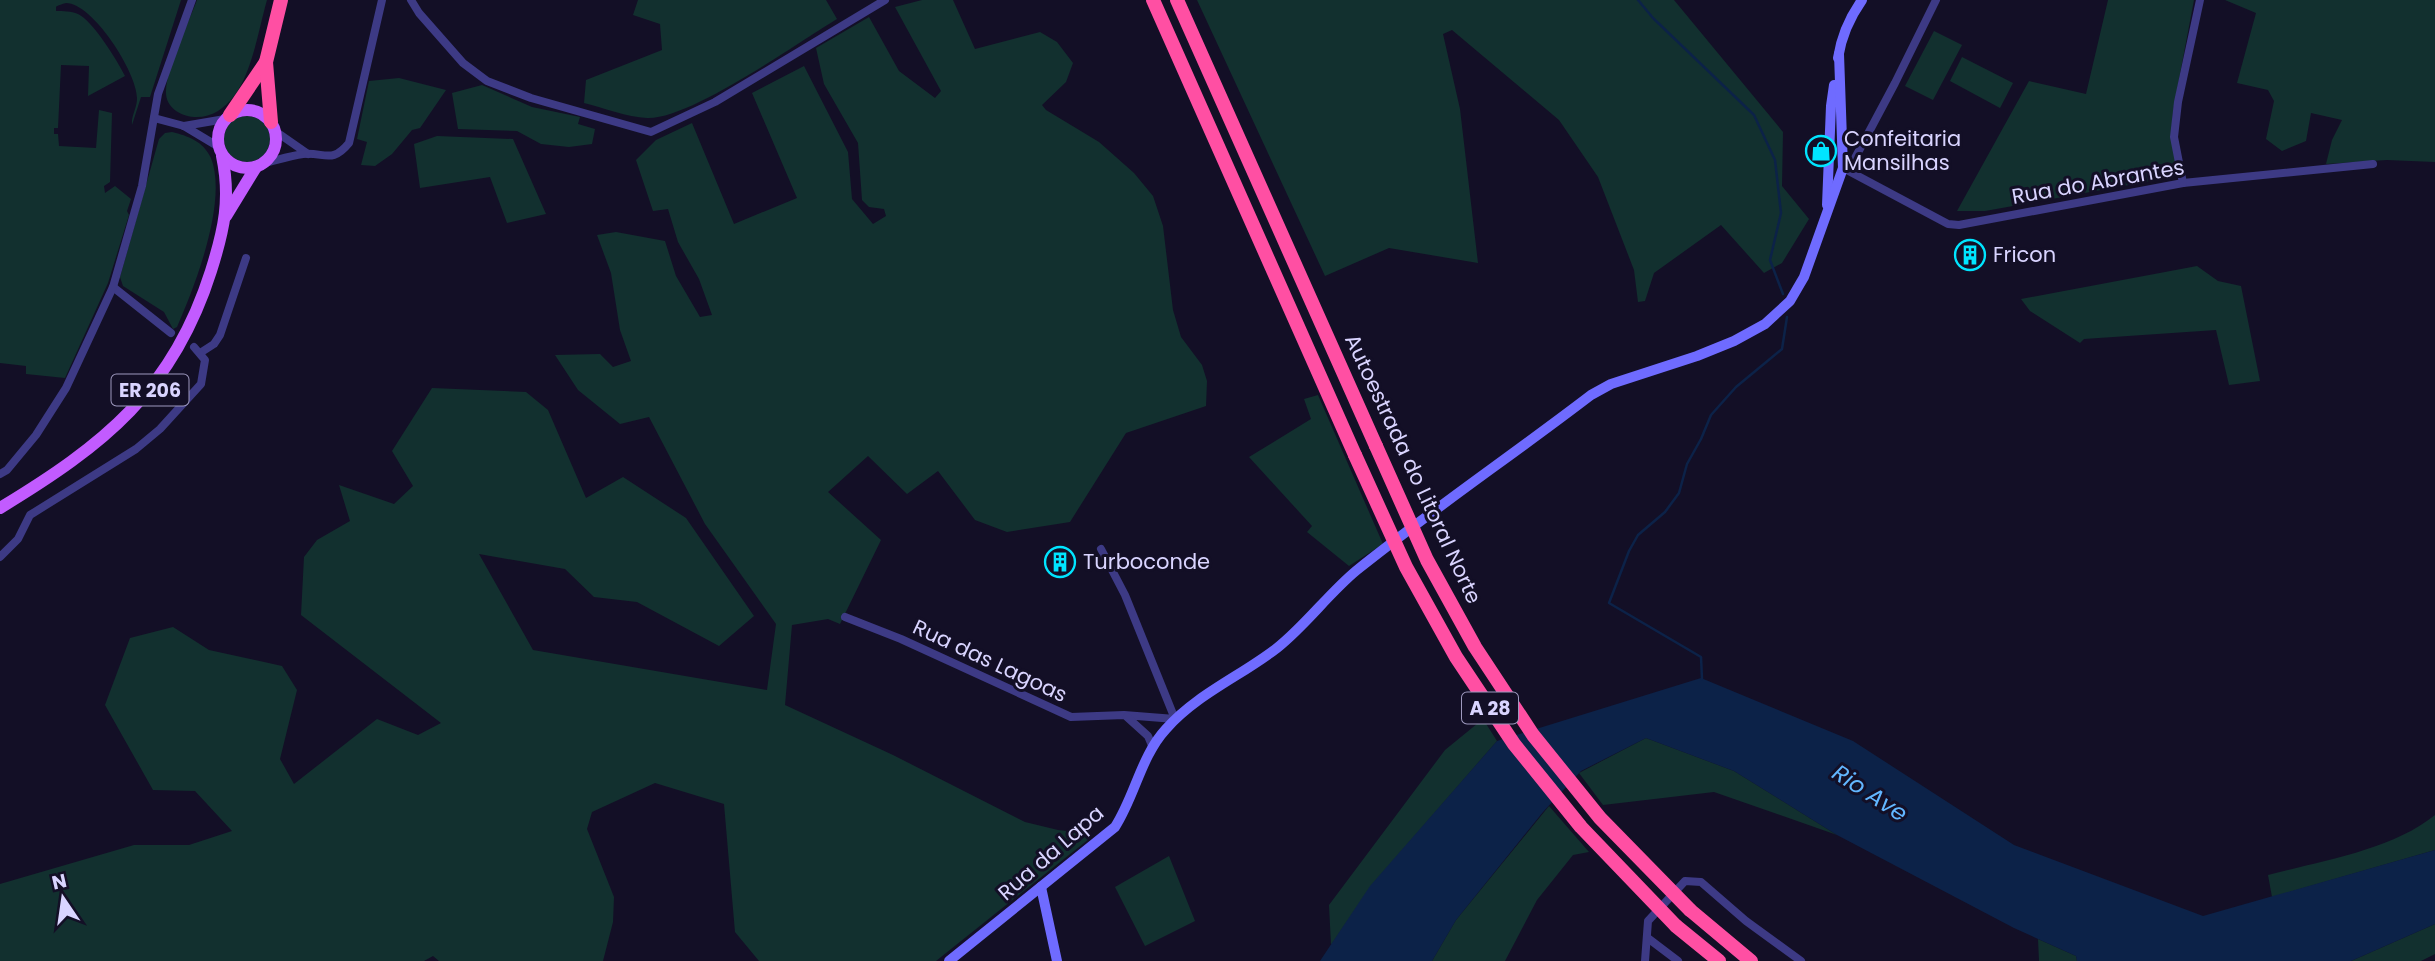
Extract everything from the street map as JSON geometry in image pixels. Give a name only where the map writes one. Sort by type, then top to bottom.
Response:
[{"type":"highway","points":[[273,127],[266,62],[281,0]]},
{"type":"highway","name":"Autoestrada do Litoral Norte","points":[[1153,0],[1406,568],[1456,657],[1514,744],[1581,827],[1676,926],[1719,961]]},
{"type":"highway","name":"Autoestrada do Litoral Norte","points":[[1177,0],[1427,560],[1475,647],[1533,735],[1600,818],[1690,909],[1751,961]]},
{"type":"highway","points":[[228,117],[266,62]]},
{"type":"main road","points":[[1826,218],[1831,106],[1839,54],[1854,11],[1862,0]]},
{"type":"main road","points":[[1826,218],[1843,168],[1839,54]]},
{"type":"main road","points":[[241,110],[256,112],[273,127],[275,149],[260,165],[226,216],[219,131],[228,117],[241,110]]},
{"type":"main road","points":[[220,151],[237,168],[260,165]]},
{"type":"main road","points":[[1828,166],[1843,168]]},
{"type":"main road","name":"ER 206","points":[[0,508],[96,444],[131,412],[152,387],[177,352],[197,313],[226,216]]},
{"type":"main road","name":"Rua da Lapa","points":[[949,961],[1115,827],[1128,808],[1153,748],[1164,730],[1175,719],[1278,647],[1356,572],[1591,395],[1611,384],[1734,341],[1765,324],[1790,302],[1804,277],[1826,218]]},
{"type":"main road","points":[[1041,887],[1057,961]]},
{"type":"street","points":[[0,474],[7,470],[36,435],[66,388],[113,287],[142,186],[158,94],[192,0]]},
{"type":"street","points":[[260,165],[308,154],[328,157],[341,152],[349,143],[382,0]]},
{"type":"street","points":[[411,0],[419,13],[463,63],[487,80],[531,98],[651,132],[715,103],[869,4],[885,0]]},
{"type":"street","points":[[1843,168],[1854,160],[1936,0]]},
{"type":"street","points":[[2183,183],[2174,137],[2178,102],[2200,0]]},
{"type":"street","points":[[184,126],[228,117]]},
{"type":"street","points":[[154,118],[184,126],[220,151]]},
{"type":"street","points":[[273,127],[308,154]]},
{"type":"street","name":"Rua do Abrantes","points":[[1843,168],[1948,224],[1959,225],[2183,183],[2373,164]]},
{"type":"street","points":[[0,557],[18,539],[30,515],[136,449],[182,407],[201,384],[205,360],[197,350],[214,344],[220,335],[246,258]]},
{"type":"street","points":[[113,287],[171,333]]},
{"type":"street","points":[[1101,549],[1125,595],[1175,719]]},
{"type":"street","name":"Rua das Lagoas","points":[[845,617],[901,639],[1071,717],[1124,715],[1175,719]]},
{"type":"street","points":[[1124,715],[1148,736],[1153,748]]},
{"type":"street","points":[[1645,961],[1648,921],[1685,881],[1701,882],[1746,921],[1801,961]]},
{"type":"street","points":[[1648,939],[1678,961]]},
{"type":"green space","points":[[0,0],[181,0],[150,97],[141,97],[132,125],[137,102],[135,88],[130,73],[112,42],[89,14],[77,6],[66,3],[56,7],[56,11],[78,14],[91,24],[125,76],[88,96],[89,66],[61,65],[58,128],[54,128],[54,134],[58,134],[59,146],[96,148],[99,110],[112,113],[110,182],[104,186],[105,193],[115,186],[131,199],[127,211],[129,215],[108,283],[65,378],[26,374],[26,366],[0,363]]},
{"type":"green space","points":[[197,0],[267,0],[250,63],[240,86],[221,109],[206,116],[194,117],[183,115],[170,106],[166,91],[174,58]]},
{"type":"green space","points":[[638,0],[826,0],[837,19],[715,94],[689,107],[647,118],[584,103],[586,80],[662,50],[660,24],[633,15]]},
{"type":"green space","points":[[922,0],[953,0],[975,49],[1040,32],[1057,42],[1073,63],[1066,82],[1042,105],[1099,142],[1134,173],[1153,196],[1163,226],[1173,310],[1181,337],[1202,365],[1207,381],[1206,406],[1126,433],[1070,522],[1007,532],[975,520],[938,471],[907,494],[868,456],[828,492],[881,540],[840,624],[828,619],[792,625],[785,705],[893,755],[1025,822],[1091,834],[1089,839],[936,961],[759,961],[735,932],[724,804],[655,783],[592,812],[587,829],[614,897],[613,922],[603,961],[439,961],[433,956],[424,961],[0,961],[0,884],[134,845],[189,845],[232,831],[195,791],[153,790],[105,705],[130,638],[173,627],[209,650],[282,666],[297,690],[280,759],[294,784],[377,719],[418,735],[441,723],[301,615],[304,557],[317,540],[350,521],[339,485],[394,504],[413,486],[392,451],[432,388],[526,392],[548,410],[586,498],[623,477],[686,518],[754,616],[719,646],[637,602],[594,597],[565,569],[479,554],[533,650],[767,690],[776,624],[705,524],[649,417],[620,424],[578,390],[555,355],[600,354],[613,367],[631,361],[620,330],[611,273],[597,235],[616,232],[665,241],[676,276],[700,317],[712,315],[699,279],[678,242],[668,209],[653,211],[636,160],[656,140],[692,123],[734,224],[797,198],[752,93],[804,66],[848,152],[852,199],[873,224],[886,216],[884,209],[869,207],[862,200],[858,143],[824,84],[816,48],[869,17],[899,71],[935,98],[941,91],[895,7]]},
{"type":"green space","points":[[1197,0],[1674,0],[1783,132],[1782,186],[1809,219],[1782,263],[1764,273],[1721,225],[1654,273],[1645,301],[1638,302],[1634,270],[1598,177],[1559,120],[1452,30],[1443,34],[1460,109],[1478,263],[1389,248],[1325,276]]},
{"type":"green space","points":[[2108,0],[2194,0],[2173,111],[2171,139],[2178,172],[2173,177],[1985,211],[1957,211],[2029,81],[2086,94]]},
{"type":"green space","points":[[2225,0],[2435,0],[2435,162],[2387,160],[2326,164],[2332,140],[2342,120],[2311,113],[2306,141],[2282,151],[2266,139],[2274,101],[2268,90],[2237,83],[2256,13]]},
{"type":"green space","points":[[1934,31],[1962,45],[1933,100],[1905,86]]},
{"type":"green space","points":[[1962,57],[2013,83],[2000,108],[1950,81]]},
{"type":"green space","points":[[399,78],[446,90],[420,128],[412,130],[392,154],[375,166],[361,165],[367,142],[357,139],[369,81]]},
{"type":"green space","points":[[482,85],[532,107],[580,117],[578,124],[595,129],[592,144],[569,147],[541,144],[517,131],[458,129],[452,93]]},
{"type":"green space","points":[[247,116],[263,123],[270,139],[263,155],[247,162],[231,155],[224,139],[231,123]]},
{"type":"green space","points":[[165,133],[184,135],[204,147],[211,158],[215,176],[215,197],[207,243],[177,327],[173,329],[164,312],[123,286],[120,277],[159,139]]},
{"type":"green space","points":[[437,136],[513,139],[546,214],[507,223],[490,177],[420,188],[414,144]]},
{"type":"green space","points":[[2197,266],[2218,281],[2241,286],[2260,381],[2229,385],[2216,330],[2084,339],[2080,343],[2030,311],[2021,299]]},
{"type":"green space","points":[[1318,395],[1383,544],[1349,566],[1307,532],[1312,526],[1249,457],[1311,419],[1304,399]]},
{"type":"green space","points":[[1483,719],[1497,741],[1371,886],[1331,945],[1329,905],[1445,750]]},
{"type":"green space","points":[[1646,738],[1734,771],[1837,835],[1714,792],[1603,805],[1579,773]]},
{"type":"green space","points":[[1549,806],[1589,852],[1573,855],[1537,900],[1505,961],[1432,961],[1456,920]]},
{"type":"green space","points":[[2435,815],[2435,850],[2272,897],[2268,875],[2377,846],[2418,827]]},
{"type":"green space","points":[[1169,856],[1195,921],[1145,946],[1115,887]]},
{"type":"green space","points":[[2435,924],[2435,954],[2421,961],[2351,961]]},
{"type":"green space","points":[[2038,939],[2076,956],[2077,961],[2039,961]]},
{"type":"water","name":"Rio Ave","points":[[1701,678],[1853,741],[2014,845],[2203,916],[2435,850],[2435,924],[2351,961],[2077,961],[2076,956],[2014,928],[1837,835],[1734,771],[1646,738],[1581,771],[1543,812],[1456,920],[1432,961],[1320,961],[1370,886],[1497,741]]},
{"type":"waterway","points":[[1638,0],[1653,18],[1754,115],[1775,160],[1781,213],[1770,260],[1783,294]]},
{"type":"waterway","points":[[1702,679],[1701,657],[1609,603],[1638,535],[1665,512],[1679,493],[1687,464],[1711,415],[1736,387],[1782,349],[1787,317]]},
{"type":"place","name":"Confeitaria Mansilhas","points":[[1821,151]]},
{"type":"place","name":"Fricon","points":[[1970,255]]},
{"type":"place","name":"Turboconde","points":[[1060,562]]}]
